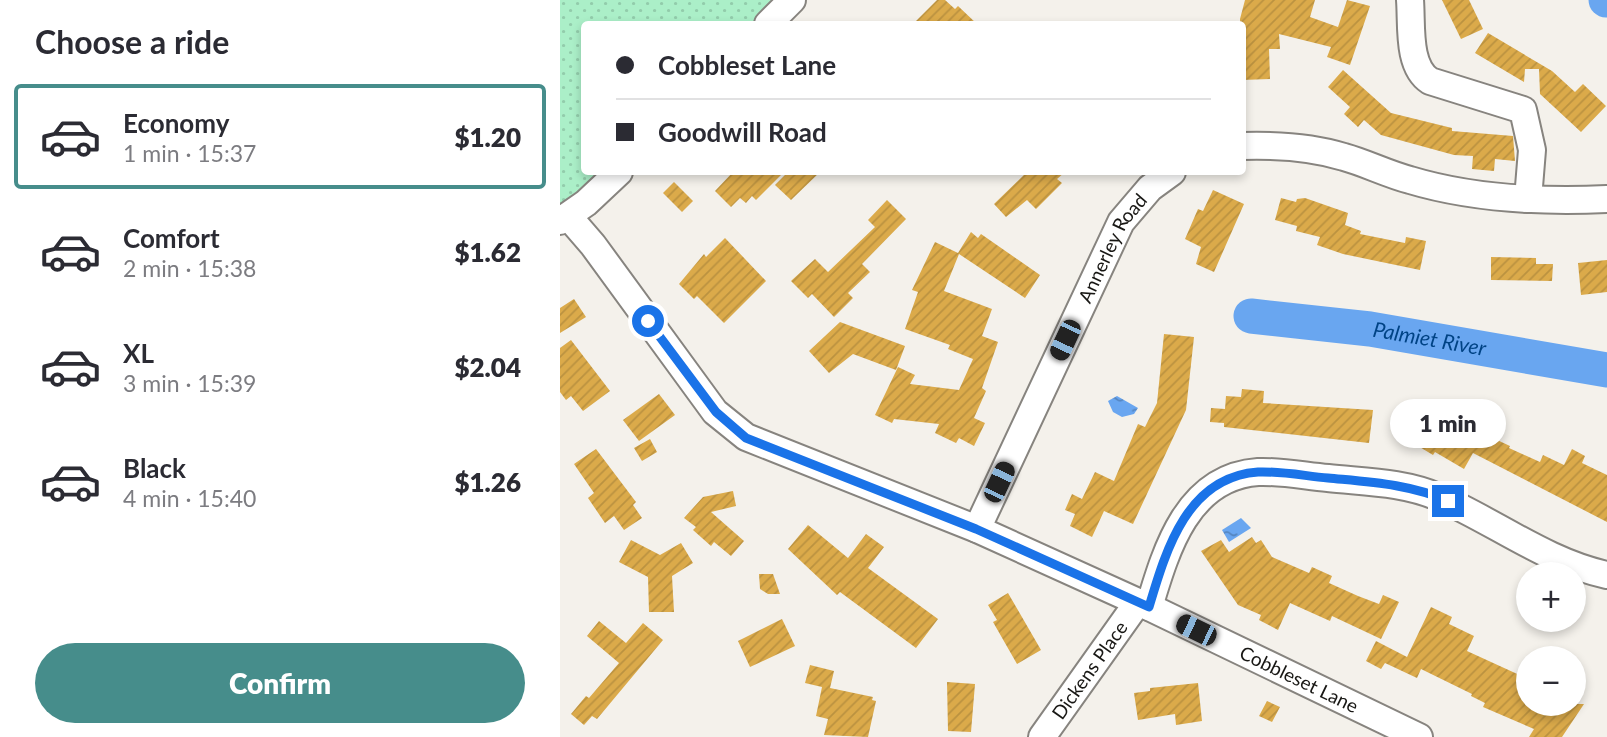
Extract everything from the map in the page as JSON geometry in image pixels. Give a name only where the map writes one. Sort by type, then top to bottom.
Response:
[{"type":"street","points":[[771,21],[792,0]]},
{"type":"street","points":[[1410,0],[1413,51],[1419,73],[1430,81],[1523,110],[1531,150],[1528,199]]},
{"type":"street","points":[[1246,146],[1298,148],[1342,156],[1411,180],[1485,195],[1528,199],[1607,199]]},
{"type":"street","points":[[564,218],[615,175]]},
{"type":"street","name":"Annerley Road","points":[[976,529],[1121,222],[1150,188],[1168,175]]},
{"type":"street","name":"Cobbleset Lane","points":[[564,218],[593,245],[716,412],[732,428],[761,445],[976,529],[1143,605],[1419,737]]},
{"type":"street","name":"Dickens Place","points":[[1042,737],[1143,605],[1188,510],[1217,485],[1238,476],[1259,472],[1386,484],[1434,495],[1543,551],[1607,575]]},
{"type":"green space","points":[[560,0],[781,0],[760,21],[581,21],[581,175],[607,175],[560,217]]},
{"type":"water","points":[[1117,396],[1138,408],[1134,414],[1122,417],[1113,412],[1108,401]]},
{"type":"water","points":[[1241,518],[1251,528],[1229,542],[1222,530]]},
{"type":"building","points":[[937,0],[945,0],[955,9],[958,6],[974,21],[916,21]]},
{"type":"building","points":[[1245,0],[1315,0],[1310,17],[1338,27],[1347,0],[1370,6],[1350,65],[1327,57],[1331,47],[1279,34],[1280,49],[1269,49],[1270,79],[1246,80],[1246,21],[1240,19]]},
{"type":"building","points":[[1442,0],[1469,0],[1483,29],[1461,39]]},
{"type":"building","points":[[1488,33],[1552,71],[1575,92],[1583,84],[1606,106],[1581,132],[1540,94],[1539,69],[1525,69],[1524,82],[1475,53]]},
{"type":"building","points":[[1343,70],[1391,113],[1452,128],[1452,131],[1513,136],[1515,161],[1495,159],[1494,171],[1472,169],[1473,156],[1454,155],[1381,135],[1364,120],[1358,127],[1344,114],[1350,107],[1328,87]]},
{"type":"building","points":[[730,175],[781,175],[756,200],[752,196],[746,203],[740,198],[731,207],[715,191]]},
{"type":"building","points":[[785,175],[817,175],[791,200],[775,185]]},
{"type":"building","points":[[1024,175],[1062,175],[1057,179],[1062,183],[1036,209],[1027,200],[1006,217],[994,204]]},
{"type":"building","points":[[674,182],[693,201],[682,212],[663,193]]},
{"type":"building","points":[[1213,190],[1244,204],[1214,272],[1196,264],[1201,247],[1185,239],[1198,209],[1203,211]]},
{"type":"building","points":[[1281,198],[1296,202],[1297,199],[1305,198],[1348,213],[1345,225],[1361,231],[1360,234],[1405,243],[1406,237],[1426,241],[1420,270],[1343,254],[1317,245],[1320,237],[1296,231],[1297,226],[1275,220]]},
{"type":"building","points":[[887,200],[906,219],[862,264],[870,272],[848,293],[853,298],[834,317],[812,294],[808,298],[791,281],[815,259],[828,272],[875,227],[868,220]]},
{"type":"building","points":[[971,232],[978,238],[981,234],[1040,275],[1025,298],[959,254],[944,291],[992,309],[982,336],[998,342],[982,388],[986,391],[974,418],[985,423],[974,446],[959,438],[956,443],[935,433],[939,424],[894,419],[892,423],[875,415],[898,367],[915,375],[910,384],[959,390],[973,359],[948,349],[950,345],[905,329],[918,292],[912,290],[935,242],[958,253]]},
{"type":"building","points":[[725,238],[766,281],[724,323],[697,296],[694,299],[679,284],[704,254],[706,257]]},
{"type":"building","points":[[1491,257],[1536,258],[1536,264],[1553,264],[1552,281],[1491,280]]},
{"type":"building","points":[[1607,260],[1607,292],[1581,295],[1578,263]]},
{"type":"building","points":[[574,299],[586,317],[560,333],[560,308]]},
{"type":"building","points":[[840,322],[905,346],[896,370],[853,354],[829,373],[809,351]]},
{"type":"building","points":[[1164,334],[1194,337],[1186,410],[1133,524],[1104,511],[1092,537],[1070,526],[1075,514],[1065,510],[1072,494],[1082,499],[1095,472],[1114,481],[1138,424],[1145,427],[1157,403]]},
{"type":"building","points":[[571,340],[610,391],[583,411],[571,396],[566,400],[560,392],[560,348]]},
{"type":"building","points":[[1242,389],[1264,391],[1263,403],[1373,410],[1369,443],[1224,427],[1224,423],[1210,422],[1211,408],[1225,409],[1226,396],[1241,397]]},
{"type":"building","points":[[659,394],[675,415],[639,441],[623,420]]},
{"type":"building","points":[[1412,406],[1466,438],[1470,431],[1493,444],[1495,439],[1540,462],[1543,455],[1564,465],[1572,449],[1585,456],[1582,463],[1607,475],[1607,522],[1473,453],[1464,469],[1435,452],[1433,455],[1413,443],[1419,433],[1402,423]]},
{"type":"building","points":[[650,439],[657,452],[642,461],[634,448]]},
{"type":"building","points":[[596,449],[636,502],[633,505],[642,518],[624,530],[614,516],[605,523],[588,498],[594,493],[574,464]]},
{"type":"building","points":[[733,491],[736,506],[711,512],[744,541],[731,556],[714,542],[711,546],[693,530],[696,527],[684,518],[703,497]]},
{"type":"building","points":[[808,525],[848,558],[866,534],[884,547],[868,568],[938,619],[916,648],[840,592],[837,595],[788,549]]},
{"type":"building","points":[[1252,537],[1256,543],[1261,540],[1272,557],[1309,573],[1312,567],[1332,576],[1329,583],[1358,596],[1379,604],[1383,595],[1399,602],[1381,639],[1332,616],[1330,621],[1290,603],[1278,630],[1259,620],[1261,615],[1238,605],[1201,551],[1221,540],[1229,552]]},
{"type":"building","points":[[631,540],[660,555],[681,543],[693,563],[672,576],[674,612],[649,612],[648,577],[619,562]]},
{"type":"building","points":[[759,574],[773,574],[780,594],[768,594],[760,589]]},
{"type":"building","points":[[1008,593],[1041,650],[1017,664],[993,622],[997,620],[988,605]]},
{"type":"building","points":[[1431,607],[1452,617],[1449,624],[1474,636],[1467,651],[1516,673],[1516,716],[1576,716],[1562,737],[1529,737],[1534,729],[1483,707],[1485,703],[1471,696],[1472,694],[1421,669],[1417,678],[1385,663],[1381,669],[1366,661],[1376,641],[1407,657]]},
{"type":"building","points":[[782,619],[795,646],[750,667],[738,641]]},
{"type":"building","points":[[599,621],[626,643],[643,623],[663,640],[597,719],[592,716],[584,725],[571,714],[586,696],[589,698],[619,663],[587,636]]},
{"type":"building","points":[[810,665],[834,671],[830,688],[873,697],[872,700],[876,701],[868,737],[824,735],[828,719],[816,716],[822,687],[805,683]]},
{"type":"building","points":[[947,682],[975,684],[971,732],[948,731]]},
{"type":"building","points":[[1198,683],[1202,721],[1176,725],[1175,714],[1138,720],[1134,693],[1150,691],[1150,688]]},
{"type":"building","points":[[1267,701],[1280,707],[1272,722],[1259,716]]},
{"type":"waterway","name":"Palmiet River","points":[[1251,316],[1370,329],[1607,370]]},
{"type":"route","points":[[648,321],[723,421],[746,438],[976,529],[1149,607],[1166,555],[1188,510],[1202,495],[1238,476],[1259,472],[1386,484],[1410,488],[1448,501]]}]
